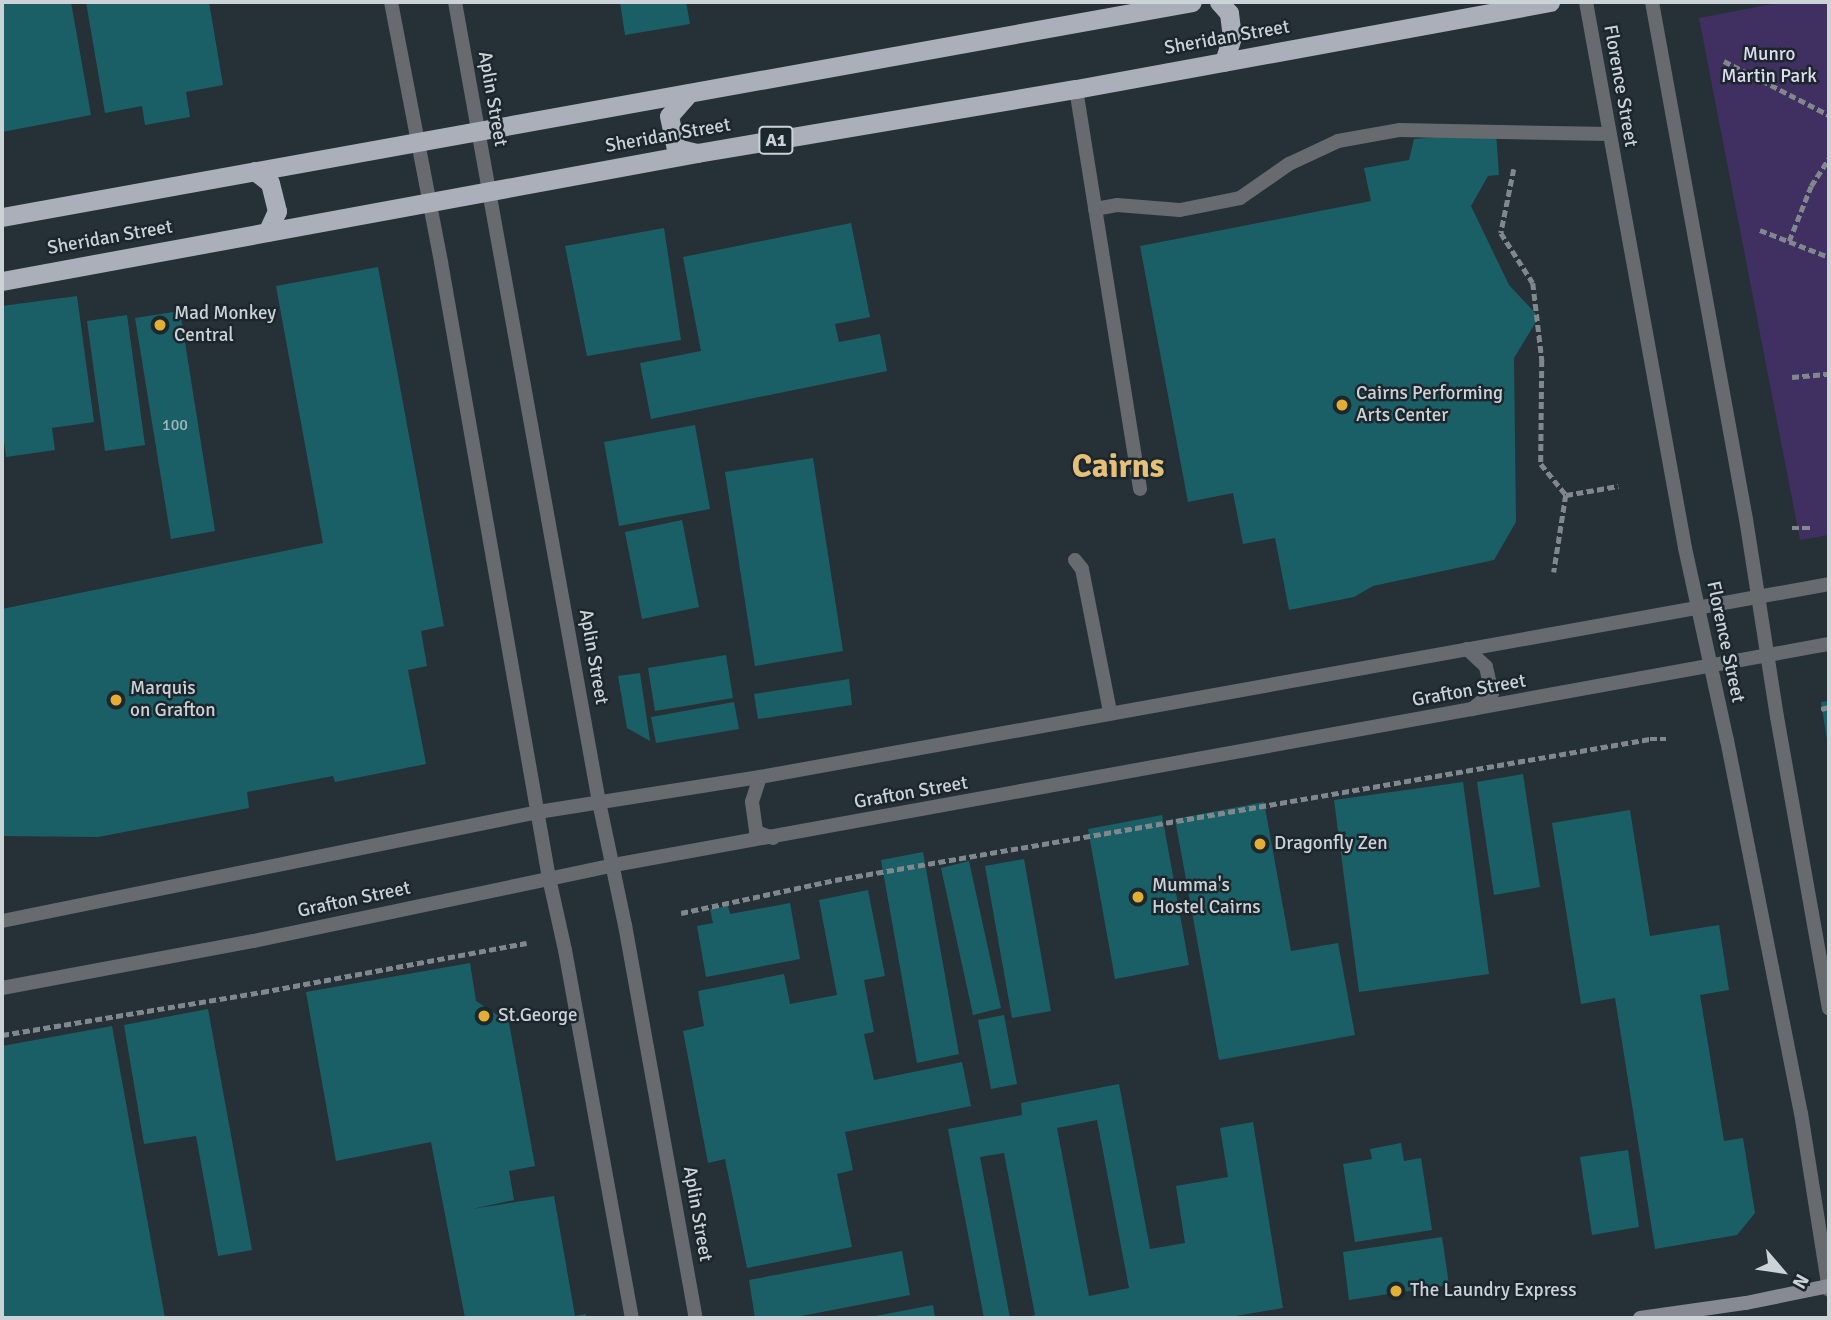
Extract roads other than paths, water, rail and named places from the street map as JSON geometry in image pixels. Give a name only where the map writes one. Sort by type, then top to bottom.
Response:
[{"type":"highway","name":"Sheridan Street","points":[[2,217],[1192,2]]},
{"type":"highway","points":[[1219,2],[1230,13],[1232,37],[1224,62]]},
{"type":"highway","name":"Sheridan Street","points":[[2,281],[697,153],[1076,89],[1550,2]]},
{"type":"highway","points":[[689,93],[669,116],[676,148],[697,153]]},
{"type":"highway","points":[[255,171],[270,183],[277,211],[267,232]]},
{"type":"main road","points":[[1640,1318],[1829,1288]]},
{"type":"street","points":[[391,2],[430,204],[549,878],[565,950],[632,1318]]},
{"type":"street","name":"Aplin Street","points":[[455,2],[599,802],[614,865],[696,1318]]},
{"type":"street","name":"Florence Street","points":[[1586,2],[1697,606],[1801,1113],[1829,1288]]},
{"type":"street","name":"Florence Street","points":[[1652,2],[1829,1008]]},
{"type":"street","points":[[1076,89],[1140,489]]},
{"type":"street","points":[[1095,209],[1117,205],[1180,210],[1240,198],[1289,164],[1338,141],[1400,130],[1609,134]]},
{"type":"street","points":[[1075,559],[1082,569],[1110,712]]},
{"type":"street","points":[[2,921],[538,812],[760,777],[1829,584]]},
{"type":"street","name":"Grafton Street","points":[[2,988],[254,941],[614,865],[1829,644]]},
{"type":"street","points":[[1467,649],[1486,667],[1492,693],[1470,710]]},
{"type":"street","points":[[760,777],[752,802],[756,832],[774,838]]},
{"type":"place","name":"Mad Monkey Central","points":[[160,325]]},
{"type":"place","name":"Cairns Performing Arts Center","points":[[1342,405]]},
{"type":"place","name":"Marquis on Grafton","points":[[116,700]]},
{"type":"place","name":"Dragonfly Zen","points":[[1260,844]]},
{"type":"place","name":"Mumma's Hostel Cairns","points":[[1138,897]]},
{"type":"place","name":"St.George","points":[[484,1016]]},
{"type":"place","name":"The Laundry Express","points":[[1396,1291]]},
{"type":"district","name":"Cairns","points":[[1118,467]]},
{"type":"park label","name":"Munro Martin Park","points":[[1769,66]]}]
